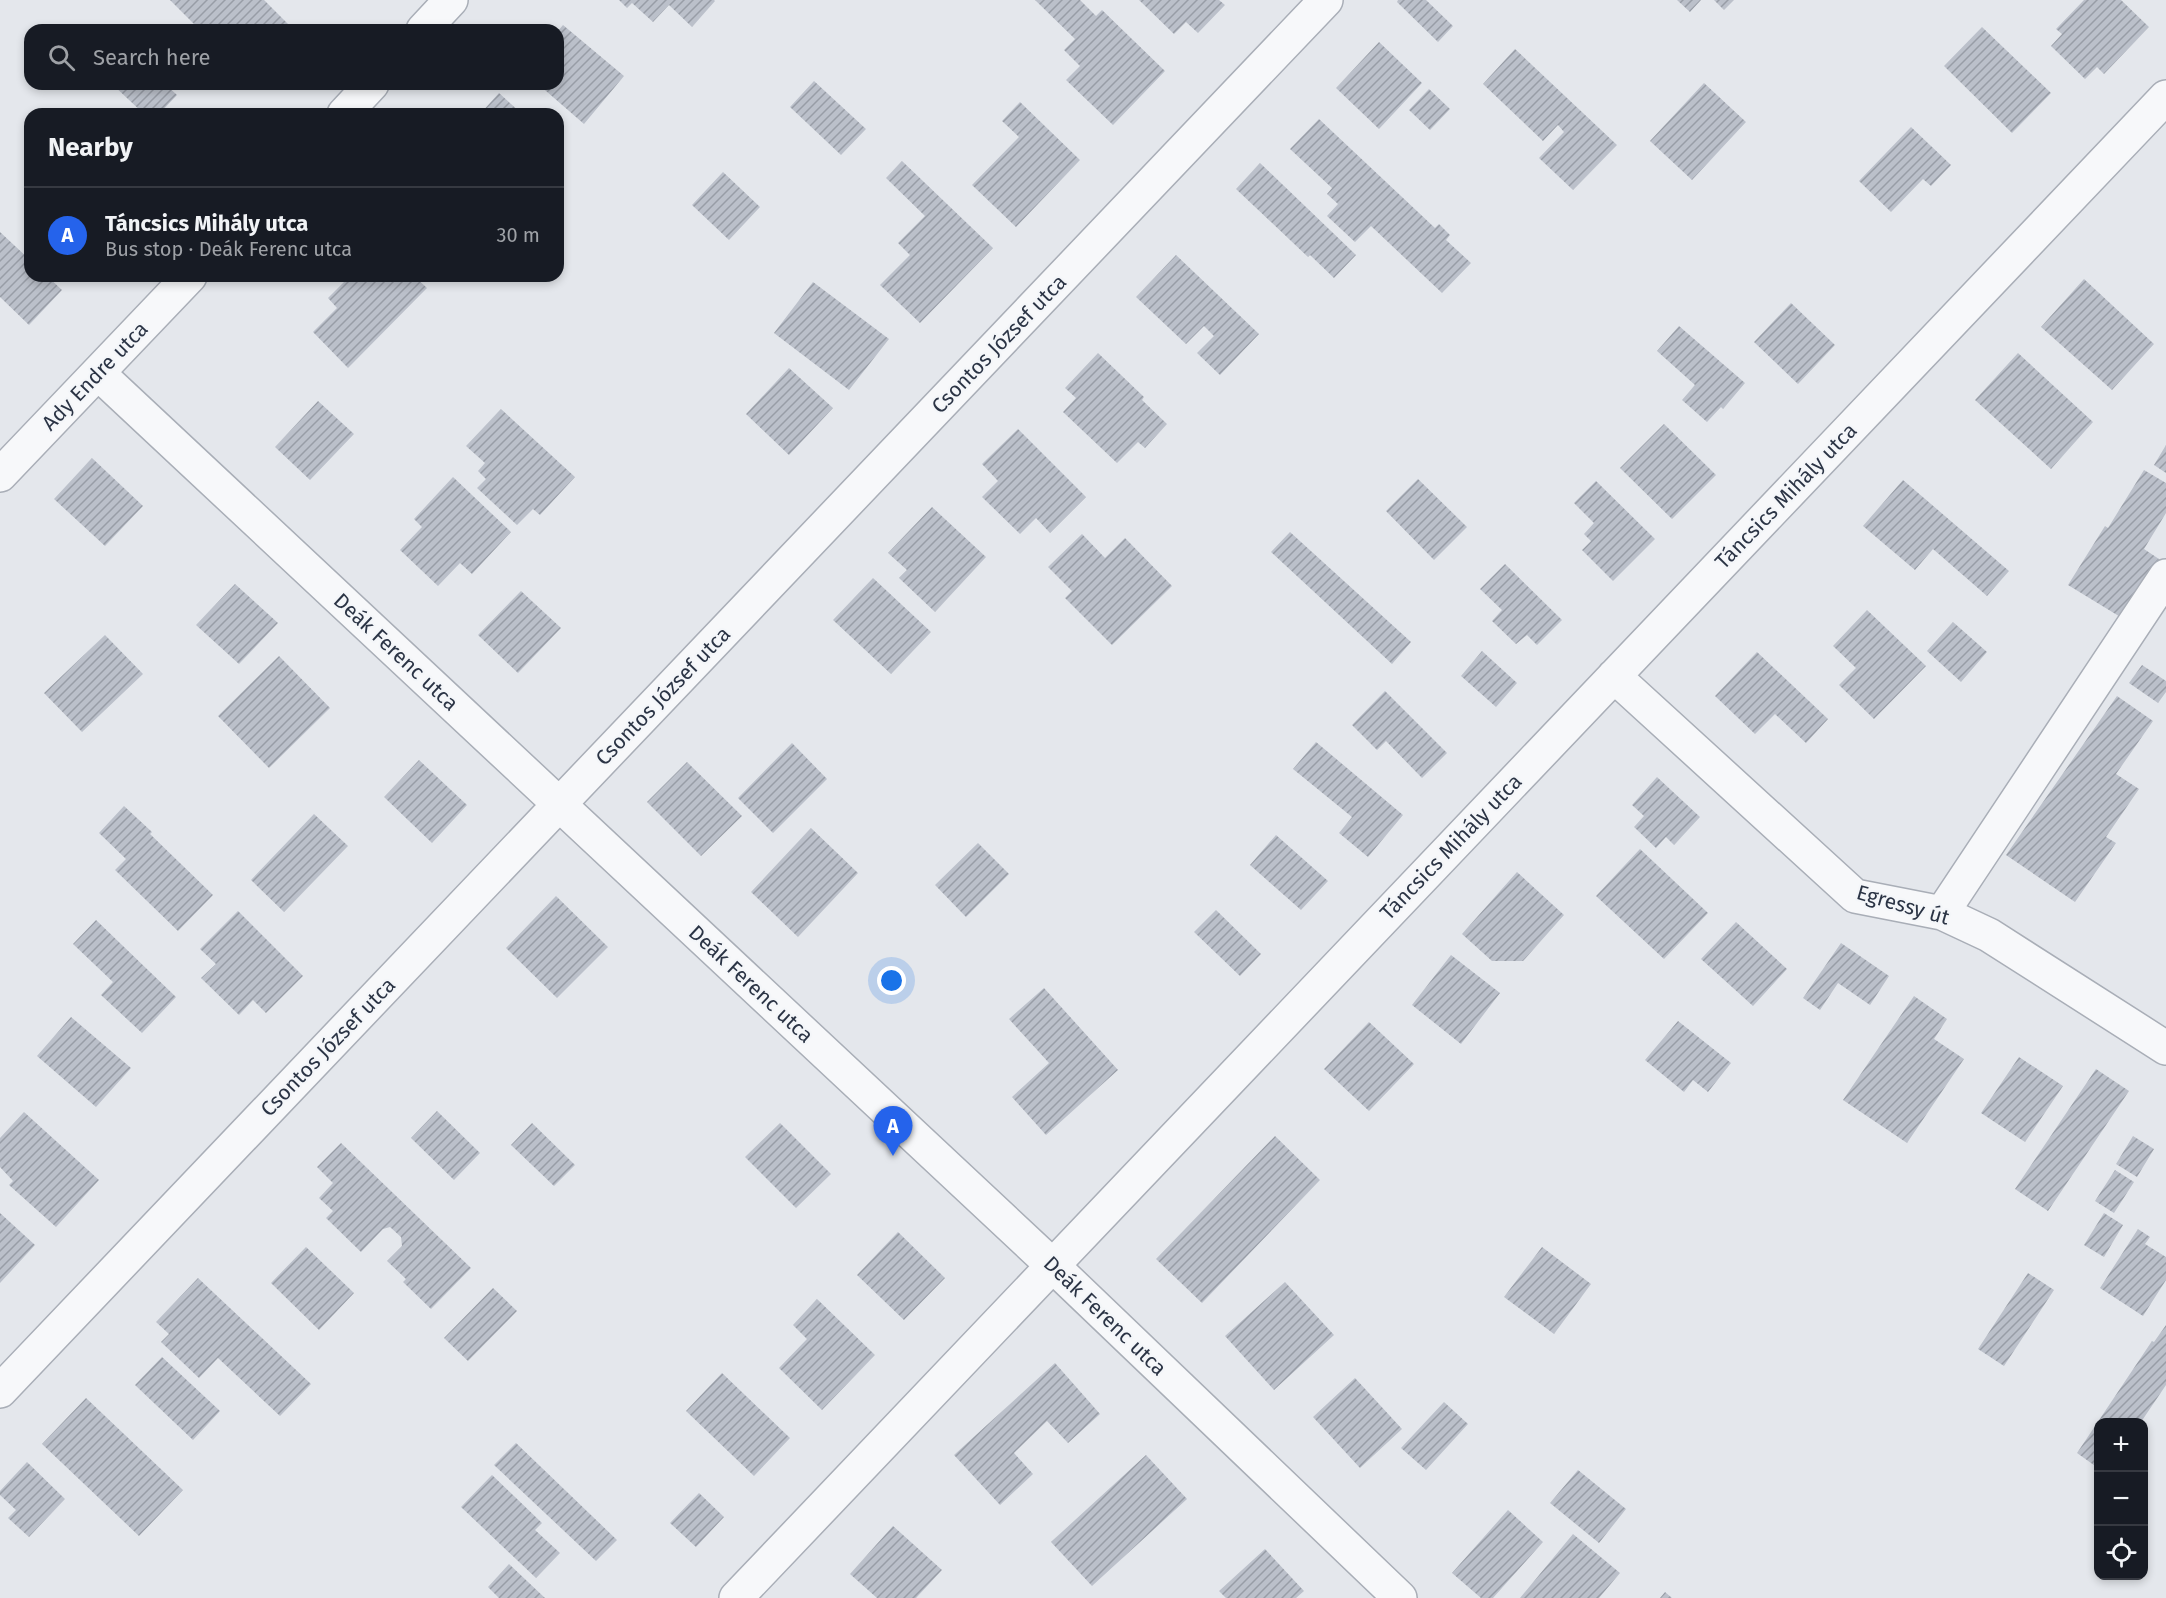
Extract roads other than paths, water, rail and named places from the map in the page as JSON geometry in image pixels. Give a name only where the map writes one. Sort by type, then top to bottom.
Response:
[{"type":"street","points":[[429,24],[452,0]]},
{"type":"street","name":"Csontos József utca","points":[[0,1391],[1326,0]]},
{"type":"street","points":[[350,108],[366,90]]},
{"type":"street","name":"Táncsics Mihály utca","points":[[736,1598],[2166,97]]},
{"type":"street","name":"Ady Endre utca","points":[[0,475],[184,282]]},
{"type":"street","name":"Deák Ferenc utca","points":[[98,373],[1052,1265],[1400,1598]]},
{"type":"street","points":[[1942,913],[2166,576]]},
{"type":"street","name":"Egressy út","points":[[1614,676],[1855,896],[1942,913],[1989,935],[2166,1048]]},
{"type":"place","name":"Táncsics Mihály utca","points":[[893,1156]]}]
